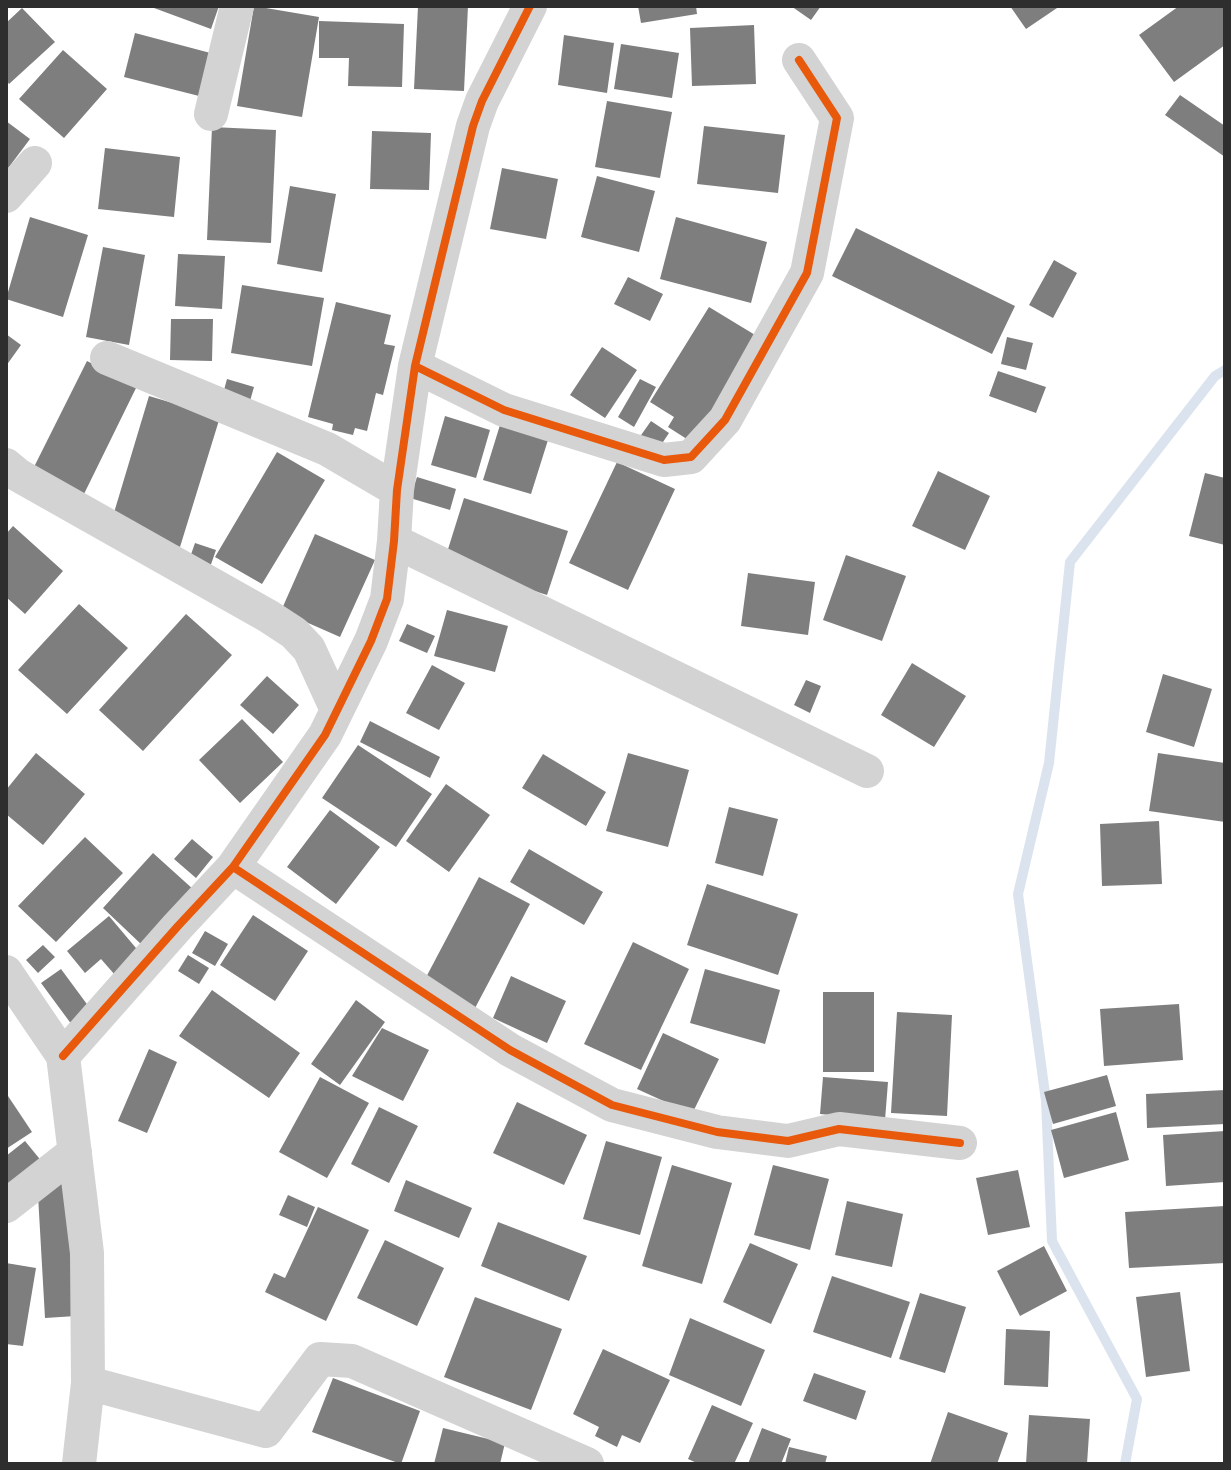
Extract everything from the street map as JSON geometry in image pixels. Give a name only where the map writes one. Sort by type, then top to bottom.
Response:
[{"type":"street","points":[[211,114],[237,6]]},
{"type":"street","points":[[63,1056],[233,867],[325,735],[371,641],[387,599],[397,490],[415,366],[473,126],[482,101],[530,6]]},
{"type":"street","points":[[415,366],[504,410],[664,460],[691,457],[725,420],[807,273],[837,118],[799,60]]},
{"type":"street","points":[[6,196],[35,163]]},
{"type":"street","points":[[107,358],[327,449],[397,490]]},
{"type":"street","points":[[6,465],[18,475],[294,633],[309,649],[337,710]]},
{"type":"street","points":[[394,541],[867,771]]},
{"type":"street","points":[[233,867],[510,1050],[612,1105],[717,1132],[788,1141],[839,1129],[960,1143]]},
{"type":"street","points":[[6,972],[63,1056],[87,1253],[88,1383],[79,1464]]},
{"type":"street","points":[[6,1206],[75,1152]]},
{"type":"street","points":[[88,1383],[266,1431],[320,1359],[352,1361],[587,1464]]},
{"type":"building","points":[[155,6],[219,6],[211,29]]},
{"type":"building","points":[[254,6],[319,17],[302,117],[237,106]]},
{"type":"building","points":[[418,6],[468,6],[464,91],[414,89]]},
{"type":"building","points":[[638,6],[696,6],[697,14],[641,23]]},
{"type":"building","points":[[791,6],[821,6],[811,20]]},
{"type":"building","points":[[1010,6],[1060,6],[1026,29]]},
{"type":"building","points":[[1179,6],[1225,6],[1225,45],[1174,82],[1139,35]]},
{"type":"building","points":[[22,8],[55,42],[9,84],[6,80],[6,23]]},
{"type":"building","points":[[319,21],[404,24],[402,87],[348,86],[349,58],[319,58]]},
{"type":"building","points":[[754,25],[756,84],[692,86],[690,28]]},
{"type":"building","points":[[135,33],[218,55],[207,98],[124,77]]},
{"type":"building","points":[[564,35],[614,43],[607,93],[558,85]]},
{"type":"building","points":[[621,44],[679,53],[672,98],[614,89]]},
{"type":"building","points":[[63,50],[107,89],[64,138],[19,99]]},
{"type":"building","points":[[1180,95],[1225,126],[1225,157],[1165,115]]},
{"type":"building","points":[[607,101],[672,112],[660,178],[595,167]]},
{"type":"building","points":[[6,121],[30,139],[6,171]]},
{"type":"building","points":[[704,126],[785,135],[778,193],[697,184]]},
{"type":"building","points":[[212,127],[276,130],[271,243],[207,240]]},
{"type":"building","points":[[372,131],[431,133],[429,190],[370,189]]},
{"type":"building","points":[[105,148],[180,157],[174,217],[98,209]]},
{"type":"building","points":[[502,168],[558,179],[546,239],[490,229]]},
{"type":"building","points":[[597,176],[655,191],[639,252],[581,237]]},
{"type":"building","points":[[290,186],[336,194],[322,272],[277,264]]},
{"type":"building","points":[[30,217],[88,235],[63,317],[6,299]]},
{"type":"building","points":[[676,217],[767,242],[751,303],[660,279]]},
{"type":"building","points":[[856,228],[1015,306],[992,354],[832,276]]},
{"type":"building","points":[[103,247],[145,255],[129,345],[86,337]]},
{"type":"building","points":[[178,254],[225,256],[222,309],[175,306]]},
{"type":"building","points":[[1054,260],[1077,273],[1053,318],[1029,305]]},
{"type":"building","points":[[628,277],[663,294],[650,321],[614,304]]},
{"type":"building","points":[[242,285],[324,298],[312,366],[231,353]]},
{"type":"building","points":[[336,302],[391,315],[384,344],[395,346],[383,395],[376,393],[367,431],[355,428],[353,435],[332,430],[333,424],[308,417]]},
{"type":"building","points":[[709,307],[765,341],[693,443],[668,427],[674,417],[650,402]]},
{"type":"building","points":[[171,319],[213,319],[212,361],[170,360]]},
{"type":"building","points":[[6,334],[21,345],[6,366]]},
{"type":"building","points":[[1007,337],[1033,343],[1026,370],[1001,364]]},
{"type":"building","points":[[602,347],[637,370],[605,418],[570,395]]},
{"type":"building","points":[[87,361],[137,386],[84,494],[33,469]]},
{"type":"building","points":[[998,371],[1046,387],[1036,413],[989,396]]},
{"type":"building","points":[[227,379],[254,387],[248,408],[221,401]]},
{"type":"building","points":[[640,379],[656,387],[634,427],[618,417]]},
{"type":"building","points":[[149,396],[220,417],[180,547],[110,526]]},
{"type":"building","points":[[445,416],[490,430],[476,478],[431,465]]},
{"type":"building","points":[[651,421],[669,433],[657,451],[639,438]]},
{"type":"building","points":[[500,425],[548,440],[531,494],[483,480]]},
{"type":"building","points":[[277,452],[325,480],[262,584],[215,557]]},
{"type":"building","points":[[617,462],[675,489],[628,590],[569,563]]},
{"type":"building","points":[[938,471],[990,496],[965,550],[912,526]]},
{"type":"building","points":[[1205,473],[1225,478],[1225,545],[1189,536]]},
{"type":"building","points":[[417,477],[456,489],[450,510],[410,498]]},
{"type":"building","points":[[464,498],[568,531],[547,595],[444,562]]},
{"type":"building","points":[[13,526],[63,571],[25,614],[6,597],[6,534]]},
{"type":"building","points":[[315,534],[375,560],[340,637],[281,611]]},
{"type":"building","points":[[195,543],[216,550],[208,573],[187,566]]},
{"type":"building","points":[[846,555],[906,576],[882,641],[823,620]]},
{"type":"building","points":[[748,573],[815,582],[808,635],[741,626]]},
{"type":"building","points":[[79,604],[128,648],[67,714],[18,670]]},
{"type":"building","points":[[447,610],[508,626],[495,672],[434,656]]},
{"type":"building","points":[[186,614],[232,655],[143,751],[99,710]]},
{"type":"building","points":[[407,624],[435,636],[427,653],[399,641]]},
{"type":"building","points":[[912,663],[966,696],[934,747],[881,715]]},
{"type":"building","points":[[432,665],[465,683],[439,730],[406,713]]},
{"type":"building","points":[[1163,674],[1212,689],[1194,747],[1146,732]]},
{"type":"building","points":[[267,676],[299,705],[273,734],[240,705]]},
{"type":"building","points":[[806,680],[821,686],[810,713],[794,705]]},
{"type":"building","points":[[242,719],[283,762],[240,803],[199,760]]},
{"type":"building","points":[[370,721],[440,757],[430,778],[360,742]]},
{"type":"building","points":[[358,745],[432,794],[396,847],[322,798]]},
{"type":"building","points":[[36,753],[85,794],[43,845],[6,814],[6,790]]},
{"type":"building","points":[[628,753],[689,770],[668,847],[606,831]]},
{"type":"building","points":[[1158,753],[1225,763],[1225,822],[1149,811]]},
{"type":"building","points":[[543,754],[606,792],[586,826],[522,788]]},
{"type":"building","points":[[446,784],[490,815],[449,872],[406,841]]},
{"type":"building","points":[[729,807],[778,819],[763,876],[715,863]]},
{"type":"building","points":[[330,810],[380,847],[336,904],[287,867]]},
{"type":"building","points":[[1159,821],[1162,884],[1102,886],[1100,824]]},
{"type":"building","points":[[85,837],[123,873],[56,942],[18,906]]},
{"type":"building","points":[[192,839],[213,857],[196,878],[174,859]]},
{"type":"building","points":[[529,849],[603,892],[584,925],[510,882]]},
{"type":"building","points":[[153,853],[194,890],[143,946],[103,908]]},
{"type":"building","points":[[479,877],[530,904],[474,1010],[423,983]]},
{"type":"building","points":[[707,884],[798,914],[778,975],[687,945]]},
{"type":"building","points":[[253,915],[308,951],[275,1001],[220,965]]},
{"type":"building","points":[[109,916],[141,954],[115,975],[101,959],[85,973],[67,951]]},
{"type":"building","points":[[205,931],[228,944],[215,966],[192,953]]},
{"type":"building","points":[[633,942],[689,969],[641,1070],[584,1044]]},
{"type":"building","points":[[43,945],[55,957],[38,973],[26,960]]},
{"type":"building","points":[[188,955],[209,968],[199,984],[178,971]]},
{"type":"building","points":[[61,969],[92,1011],[72,1025],[41,983]]},
{"type":"building","points":[[705,969],[780,990],[765,1044],[690,1023]]},
{"type":"building","points":[[511,976],[566,1001],[547,1043],[493,1018]]},
{"type":"building","points":[[212,990],[300,1053],[269,1098],[179,1036]]},
{"type":"building","points":[[823,992],[874,992],[874,1072],[823,1072]]},
{"type":"building","points":[[356,1000],[385,1022],[340,1085],[311,1064]]},
{"type":"building","points":[[1179,1004],[1183,1060],[1104,1066],[1100,1009]]},
{"type":"building","points":[[897,1012],[952,1015],[947,1116],[891,1113]]},
{"type":"building","points":[[382,1028],[429,1050],[403,1101],[352,1076]]},
{"type":"building","points":[[663,1033],[719,1059],[692,1114],[637,1089]]},
{"type":"building","points":[[149,1049],[177,1062],[147,1133],[118,1121]]},
{"type":"building","points":[[1107,1075],[1116,1106],[1053,1124],[1044,1092]]},
{"type":"building","points":[[320,1077],[369,1103],[327,1178],[279,1152]]},
{"type":"building","points":[[823,1077],[888,1082],[885,1120],[820,1114]]},
{"type":"building","points":[[1225,1090],[1225,1124],[1147,1128],[1146,1094]]},
{"type":"building","points":[[6,1093],[32,1132],[6,1149]]},
{"type":"building","points":[[517,1102],[587,1135],[564,1185],[493,1153]]},
{"type":"building","points":[[379,1107],[418,1126],[389,1183],[351,1164]]},
{"type":"building","points":[[1116,1112],[1129,1160],[1064,1178],[1051,1130]]},
{"type":"building","points":[[1225,1131],[1225,1182],[1166,1186],[1163,1135]]},
{"type":"building","points":[[25,1141],[43,1163],[6,1192],[6,1156]]},
{"type":"building","points":[[606,1141],[662,1157],[640,1235],[583,1219]]},
{"type":"building","points":[[672,1165],[732,1183],[702,1284],[642,1266]]},
{"type":"building","points":[[773,1165],[829,1179],[810,1250],[754,1235]]},
{"type":"building","points":[[1018,1170],[1030,1227],[988,1235],[976,1178]]},
{"type":"building","points":[[69,1173],[76,1316],[45,1318],[38,1195]]},
{"type":"building","points":[[406,1180],[472,1208],[459,1238],[394,1211]]},
{"type":"building","points":[[288,1195],[315,1207],[307,1227],[279,1215]]},
{"type":"building","points":[[847,1201],[903,1214],[892,1267],[835,1255]]},
{"type":"building","points":[[1225,1206],[1225,1263],[1129,1268],[1125,1212]]},
{"type":"building","points":[[318,1207],[369,1230],[326,1321],[265,1292],[274,1273],[285,1278]]},
{"type":"building","points":[[498,1222],[587,1256],[569,1301],[481,1266]]},
{"type":"building","points":[[385,1240],[444,1268],[417,1326],[357,1298]]},
{"type":"building","points":[[750,1243],[798,1264],[771,1324],[723,1302]]},
{"type":"building","points":[[1044,1246],[1067,1291],[1020,1316],[997,1271]]},
{"type":"building","points":[[6,1263],[36,1268],[23,1346],[6,1344]]},
{"type":"building","points":[[832,1276],[910,1302],[891,1358],[813,1332]]},
{"type":"building","points":[[1180,1292],[1190,1371],[1146,1377],[1136,1297]]},
{"type":"building","points":[[920,1293],[966,1307],[945,1373],[899,1359]]},
{"type":"building","points":[[475,1297],[562,1329],[531,1410],[444,1377]]},
{"type":"building","points":[[690,1318],[765,1350],[741,1406],[669,1375]]},
{"type":"building","points":[[1006,1329],[1050,1331],[1048,1387],[1004,1385]]},
{"type":"building","points":[[603,1349],[670,1380],[640,1443],[622,1435],[617,1447],[595,1436],[599,1427],[573,1414]]},
{"type":"building","points":[[814,1373],[866,1391],[856,1420],[803,1401]]},
{"type":"building","points":[[333,1378],[420,1411],[401,1464],[312,1432]]},
{"type":"building","points":[[712,1405],[753,1423],[734,1464],[699,1464],[688,1459]]},
{"type":"building","points":[[948,1412],[1008,1433],[997,1464],[930,1464]]},
{"type":"building","points":[[1029,1415],[1090,1419],[1087,1464],[1026,1464]]},
{"type":"building","points":[[443,1428],[505,1443],[500,1464],[434,1464]]},
{"type":"building","points":[[762,1428],[791,1439],[781,1464],[748,1464]]},
{"type":"building","points":[[789,1447],[827,1456],[825,1464],[785,1464]]},
{"type":"waterway","points":[[1125,1464],[1137,1399],[1052,1241],[1046,1101],[1018,894],[1049,763],[1070,562],[1215,376],[1225,370]]},
{"type":"cycle path","points":[[63,1056],[233,867],[325,735],[371,641],[387,599],[397,490],[415,366],[473,126],[482,101],[530,6]]},
{"type":"cycle path","points":[[415,366],[504,410],[664,460],[691,457],[725,420],[807,273],[837,118],[799,60]]},
{"type":"cycle path","points":[[233,867],[510,1050],[612,1105],[717,1132],[788,1141],[839,1129],[960,1143]]}]
